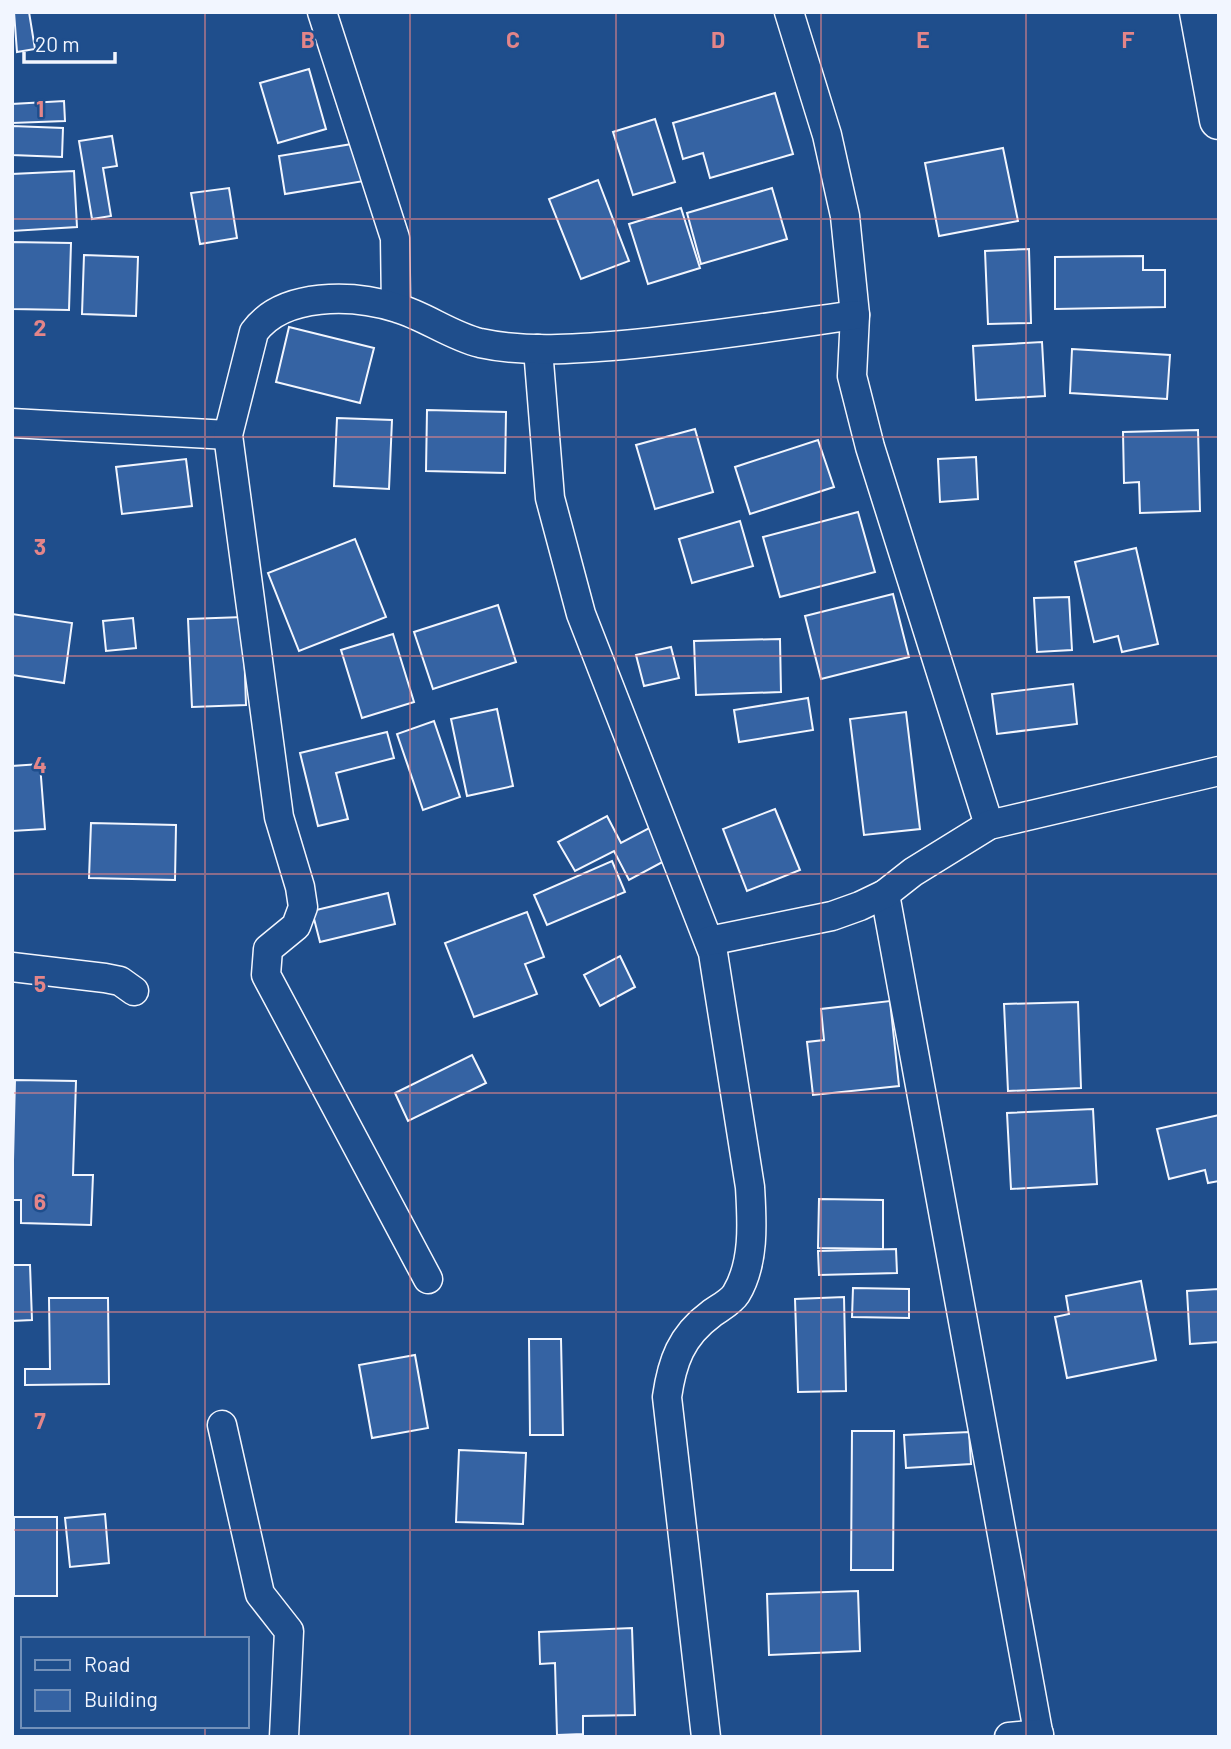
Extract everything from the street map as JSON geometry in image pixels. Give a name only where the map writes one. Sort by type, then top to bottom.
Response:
[{"type":"main road","points":[[1199,12],[1219,120]]},
{"type":"street","points":[[321,12],[395,239],[396,307]]},
{"type":"street","points":[[789,12],[827,135],[845,216],[855,315],[852,376],[870,447],[989,825]]},
{"type":"street","points":[[428,1279],[266,975],[268,949],[296,926],[303,907],[300,887],[279,817],[228,435],[247,351],[264,318],[279,309],[317,301],[350,301],[396,307],[479,343],[538,349],[685,340],[855,315]]},
{"type":"street","points":[[538,349],[550,498],[581,614],[709,941],[725,1011],[752,1218],[745,1275],[735,1296],[691,1330],[679,1348],[671,1369],[667,1397],[706,1737]]},
{"type":"street","points":[[12,423],[228,435]]},
{"type":"street","points":[[709,941],[832,916],[885,894],[913,872],[989,825],[1219,771]]},
{"type":"street","points":[[885,894],[1039,1735],[1009,1737]]},
{"type":"street","points":[[12,967],[113,979],[134,991]]},
{"type":"street","points":[[222,1425],[260,1594],[289,1631],[284,1737]]},
{"type":"building","points":[[14,12],[29,12],[35,49],[17,52]]},
{"type":"building","points":[[309,69],[326,129],[278,143],[260,83]]},
{"type":"building","points":[[775,93],[793,154],[710,178],[703,153],[683,159],[673,123]]},
{"type":"building","points":[[64,101],[65,121],[12,123],[12,104]]},
{"type":"building","points":[[655,119],[675,182],[633,195],[613,132]]},
{"type":"building","points":[[12,126],[63,128],[62,157],[12,155]]},
{"type":"building","points":[[112,136],[117,166],[103,168],[111,216],[92,219],[79,141]]},
{"type":"building","points":[[358,143],[364,181],[285,194],[279,156]]},
{"type":"building","points":[[1003,148],[1018,221],[939,236],[925,163]]},
{"type":"building","points":[[74,171],[77,227],[12,231],[12,174]]},
{"type":"building","points":[[598,180],[629,261],[581,279],[549,199]]},
{"type":"building","points":[[229,188],[237,238],[200,244],[191,193]]},
{"type":"building","points":[[772,188],[787,239],[701,264],[687,213]]},
{"type":"building","points":[[681,208],[700,268],[648,284],[629,224]]},
{"type":"building","points":[[12,242],[71,243],[69,310],[12,309]]},
{"type":"building","points":[[1029,249],[1031,323],[988,324],[985,251]]},
{"type":"building","points":[[84,255],[138,257],[136,316],[82,314]]},
{"type":"building","points":[[1143,256],[1143,270],[1165,270],[1165,307],[1055,309],[1055,257]]},
{"type":"building","points":[[289,327],[374,348],[360,403],[276,382]]},
{"type":"building","points":[[1042,342],[1045,396],[976,400],[973,346]]},
{"type":"building","points":[[1072,349],[1170,355],[1167,399],[1070,393]]},
{"type":"building","points":[[427,410],[506,412],[505,473],[426,471]]},
{"type":"building","points":[[337,418],[392,420],[389,489],[334,486]]},
{"type":"building","points":[[695,429],[713,492],[655,509],[636,445]]},
{"type":"building","points":[[1198,430],[1200,511],[1140,513],[1139,482],[1124,483],[1123,432]]},
{"type":"building","points":[[818,440],[834,487],[750,514],[735,467]]},
{"type":"building","points":[[976,457],[978,499],[940,502],[938,459]]},
{"type":"building","points":[[186,459],[192,506],[122,514],[116,467]]},
{"type":"building","points":[[858,512],[875,572],[780,597],[763,537]]},
{"type":"building","points":[[740,521],[753,566],[692,583],[679,539]]},
{"type":"building","points":[[355,539],[386,617],[299,651],[268,573]]},
{"type":"building","points":[[1136,548],[1158,644],[1122,652],[1118,636],[1094,642],[1075,562]]},
{"type":"building","points":[[893,594],[909,657],[821,679],[805,616]]},
{"type":"building","points":[[1069,597],[1072,650],[1037,652],[1034,598]]},
{"type":"building","points":[[498,605],[516,662],[433,689],[414,632]]},
{"type":"building","points":[[12,614],[72,623],[64,683],[12,675]]},
{"type":"building","points":[[243,617],[246,705],[192,707],[188,619]]},
{"type":"building","points":[[133,618],[136,648],[106,651],[103,621]]},
{"type":"building","points":[[393,634],[414,702],[362,718],[341,650]]},
{"type":"building","points":[[780,639],[781,692],[696,695],[694,641]]},
{"type":"building","points":[[671,647],[679,678],[644,686],[636,655]]},
{"type":"building","points":[[1073,684],[1077,724],[997,734],[992,694]]},
{"type":"building","points":[[808,698],[813,730],[739,742],[734,710]]},
{"type":"building","points":[[497,709],[513,786],[467,796],[451,719]]},
{"type":"building","points":[[906,712],[920,829],[864,835],[850,719]]},
{"type":"building","points":[[434,721],[460,797],[423,810],[397,734]]},
{"type":"building","points":[[387,732],[394,758],[336,773],[348,819],[318,826],[300,753]]},
{"type":"building","points":[[40,764],[45,829],[12,831],[12,766]]},
{"type":"building","points":[[775,809],[800,870],[747,891],[723,829]]},
{"type":"building","points":[[607,816],[621,843],[653,826],[670,858],[629,880],[614,851],[575,871],[558,842]]},
{"type":"building","points":[[91,823],[176,825],[175,880],[89,878]]},
{"type":"building","points":[[612,861],[625,892],[547,925],[534,895]]},
{"type":"building","points":[[388,893],[395,924],[320,942],[312,911]]},
{"type":"building","points":[[527,912],[544,957],[525,964],[537,994],[474,1017],[445,943]]},
{"type":"building","points":[[620,956],[635,987],[600,1006],[584,975]]},
{"type":"building","points":[[890,1001],[899,1086],[813,1095],[807,1042],[824,1040],[821,1009]]},
{"type":"building","points":[[1078,1002],[1081,1088],[1008,1091],[1004,1004]]},
{"type":"building","points":[[472,1055],[486,1083],[408,1121],[395,1093]]},
{"type":"building","points":[[15,1080],[76,1081],[73,1175],[93,1175],[91,1225],[21,1223],[21,1200],[12,1200]]},
{"type":"building","points":[[1093,1109],[1097,1184],[1011,1189],[1007,1113]]},
{"type":"building","points":[[1219,1115],[1219,1181],[1208,1183],[1205,1170],[1169,1179],[1157,1129]]},
{"type":"building","points":[[819,1199],[883,1200],[883,1249],[818,1248]]},
{"type":"building","points":[[896,1249],[897,1273],[819,1275],[818,1251]]},
{"type":"building","points":[[12,1265],[30,1265],[32,1320],[12,1321]]},
{"type":"building","points":[[1141,1281],[1156,1360],[1067,1378],[1055,1317],[1069,1314],[1066,1296]]},
{"type":"building","points":[[853,1288],[909,1289],[909,1318],[852,1317]]},
{"type":"building","points":[[1218,1289],[1219,1342],[1190,1344],[1187,1291]]},
{"type":"building","points":[[844,1297],[846,1391],[798,1392],[795,1299]]},
{"type":"building","points":[[49,1298],[108,1298],[109,1384],[25,1385],[25,1369],[50,1369]]},
{"type":"building","points":[[529,1339],[561,1339],[563,1435],[530,1435]]},
{"type":"building","points":[[415,1355],[428,1428],[372,1438],[359,1365]]},
{"type":"building","points":[[852,1431],[894,1431],[893,1570],[851,1570]]},
{"type":"building","points":[[969,1432],[971,1464],[906,1468],[904,1435]]},
{"type":"building","points":[[459,1450],[526,1453],[523,1524],[456,1522]]},
{"type":"building","points":[[105,1514],[109,1563],[70,1567],[65,1518]]},
{"type":"building","points":[[14,1517],[57,1517],[57,1596],[14,1596]]},
{"type":"building","points":[[858,1591],[860,1651],[769,1655],[767,1594]]},
{"type":"building","points":[[632,1628],[635,1715],[583,1716],[583,1734],[557,1735],[555,1663],[540,1664],[539,1632]]}]
